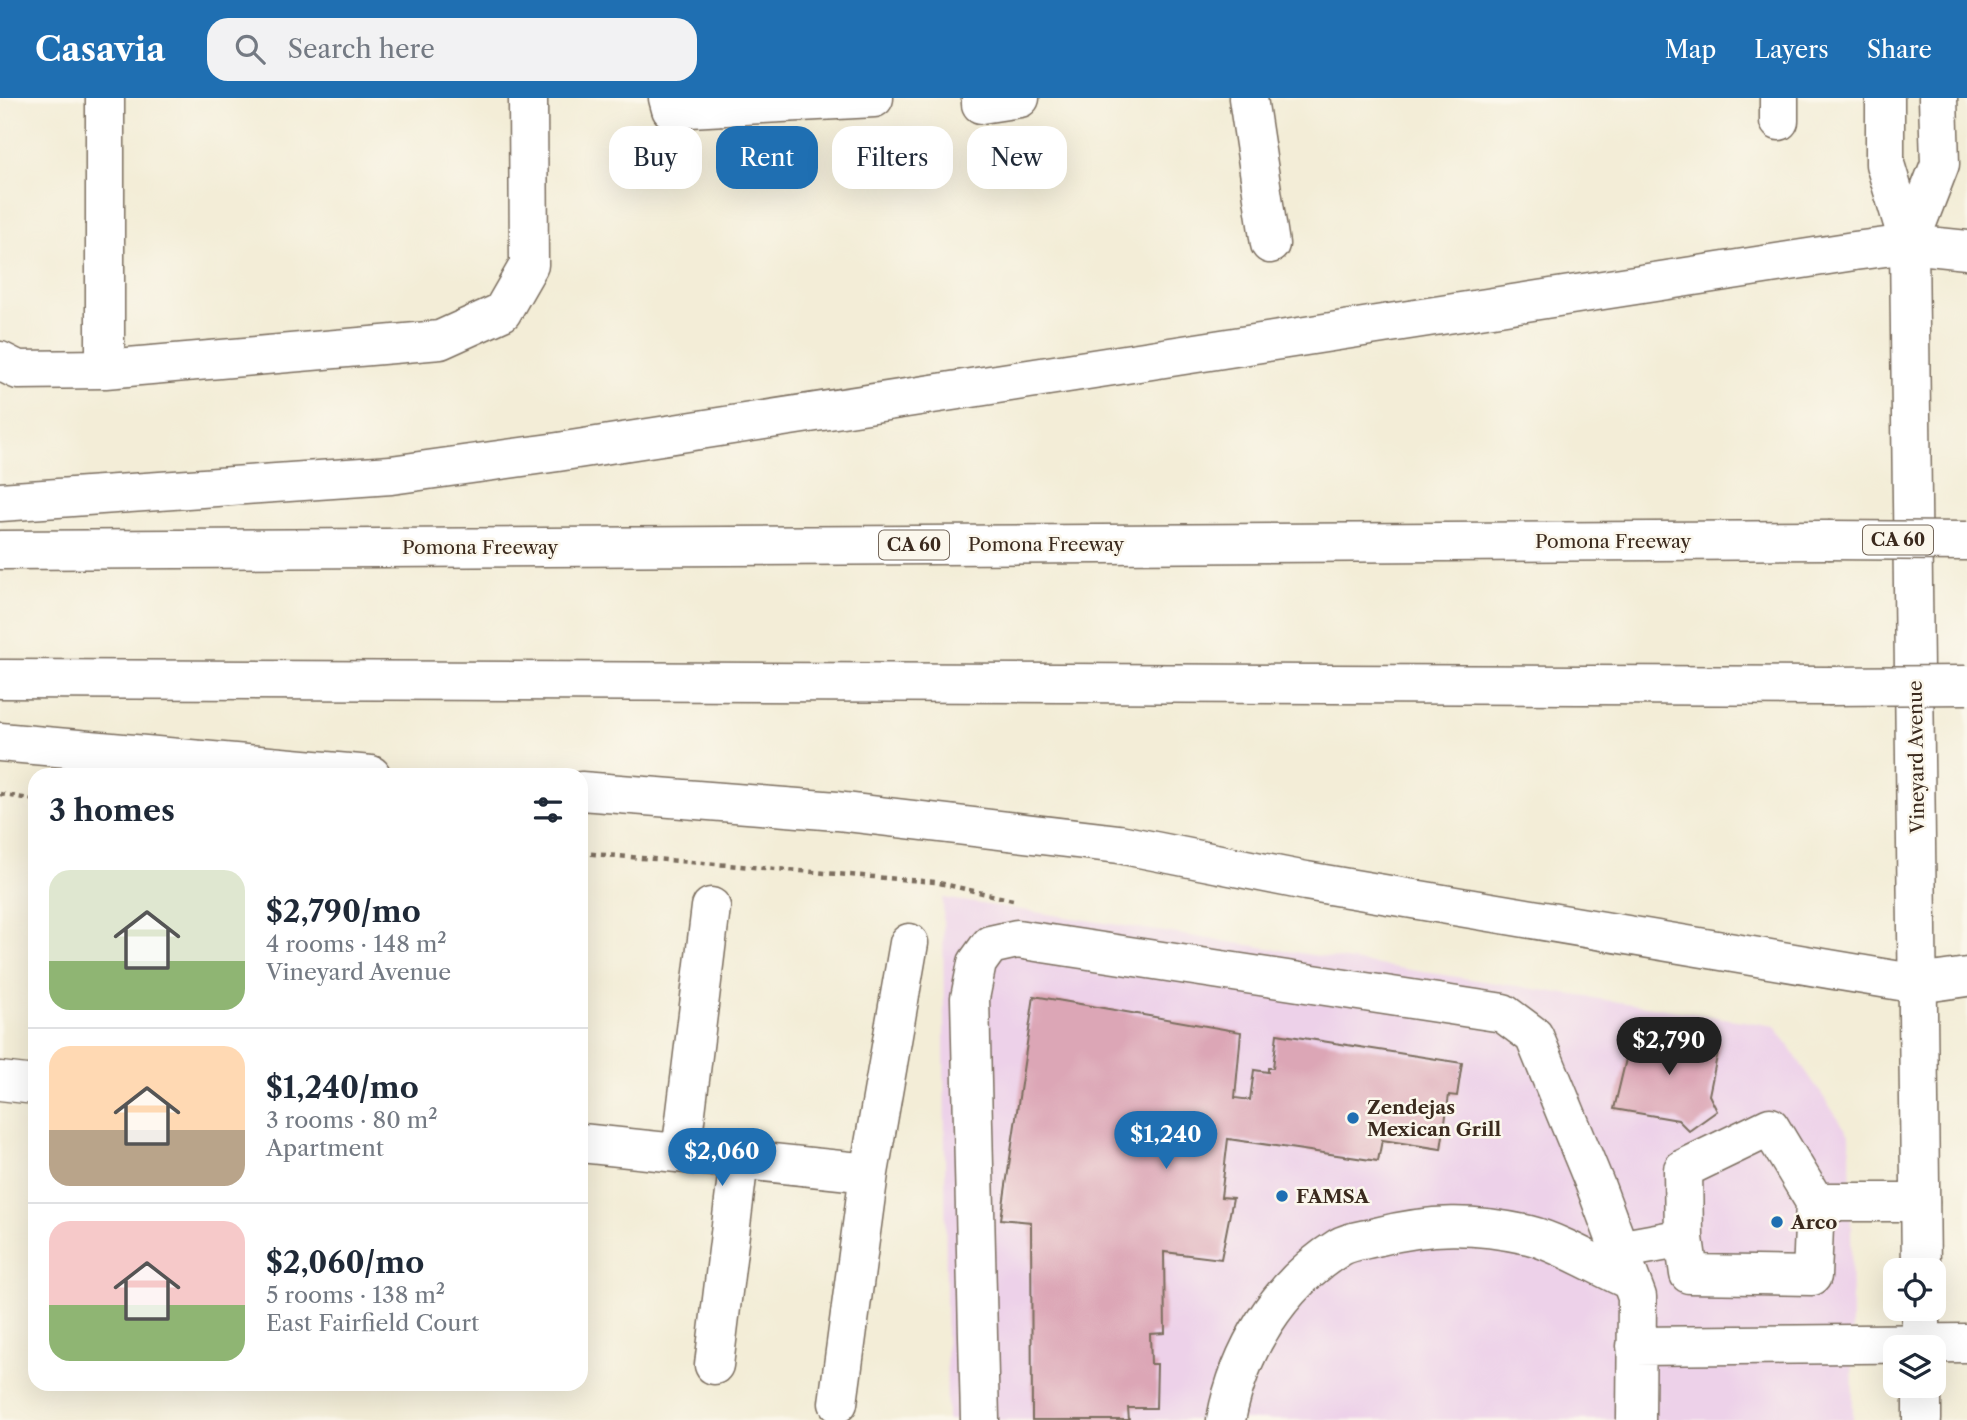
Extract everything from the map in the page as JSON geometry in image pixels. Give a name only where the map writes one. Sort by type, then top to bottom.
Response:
[{"type":"main road","points":[[105,98],[106,369]]},
{"type":"main road","points":[[0,361],[18,370],[106,369],[440,340],[502,312],[529,265],[528,98]]},
{"type":"main road","points":[[668,98],[671,109],[874,98]]},
{"type":"main road","points":[[981,98],[981,104],[1020,98]]},
{"type":"main road","points":[[1248,98],[1270,244]]},
{"type":"main road","points":[[1885,98],[1885,163],[1909,244]]},
{"type":"main road","points":[[1909,244],[1940,164],[1938,98]]},
{"type":"main road","points":[[0,502],[391,475],[1909,244],[1967,250]]},
{"type":"main road","name":"Vineyard Avenue","points":[[1909,244],[1920,1258]]},
{"type":"main road","name":"Pomona Freeway","points":[[0,550],[1967,541]]},
{"type":"main road","points":[[0,679],[1967,685]]},
{"type":"main road","points":[[0,743],[291,768]]},
{"type":"main road","points":[[588,792],[837,811],[1119,844],[1338,887],[1918,984],[1967,977]]},
{"type":"main road","points":[[681,1153],[711,907]]},
{"type":"main road","points":[[980,1420],[970,998],[977,963],[990,945],[1017,939],[1503,1013],[1534,1036],[1597,1187],[1637,1297],[1636,1420]]},
{"type":"main road","points":[[838,1403],[869,1173],[909,943]]},
{"type":"main road","points":[[0,1081],[28,1084]]},
{"type":"main road","points":[[1770,1126],[1815,1202],[1812,1276],[1689,1274],[1684,1238],[1683,1170],[1770,1126]]},
{"type":"main road","points":[[588,1144],[869,1173]]},
{"type":"main road","points":[[714,1365],[739,1160]]},
{"type":"main road","points":[[1815,1202],[1920,1202]]},
{"type":"main road","points":[[1226,1420],[1233,1386],[1261,1327],[1300,1278],[1342,1246],[1418,1226],[1471,1225],[1532,1236],[1625,1266],[1684,1238]]},
{"type":"main road","points":[[1636,1346],[1921,1333],[1967,1343]]},
{"type":"main road","points":[[1922,1398],[1922,1420]]},
{"type":"path","points":[[0,794],[28,799]]},
{"type":"path","points":[[588,854],[934,883],[1013,900]]},
{"type":"shaded area","points":[[943,898],[1775,1026],[1850,1136],[1853,1420],[947,1420]]},
{"type":"building","points":[[1034,996],[1241,1032],[1235,1098],[1250,1100],[1254,1070],[1268,1072],[1268,1068],[1273,1068],[1277,1034],[1462,1063],[1457,1096],[1449,1095],[1441,1149],[1382,1140],[1378,1161],[1228,1139],[1221,1197],[1233,1198],[1221,1259],[1164,1252],[1165,1333],[1150,1334],[1151,1364],[1157,1364],[1156,1408],[1128,1408],[1129,1420],[1032,1420],[1031,1222],[1001,1219]]},
{"type":"building","points":[[1634,1026],[1720,1042],[1709,1095],[1717,1111],[1689,1131],[1678,1120],[1614,1109]]},
{"type":"place","name":"Zendejas Mexican Grill","points":[[1353,1118]]},
{"type":"place","name":"FAMSA","points":[[1282,1196]]},
{"type":"place","name":"Arco","points":[[1777,1222]]}]
